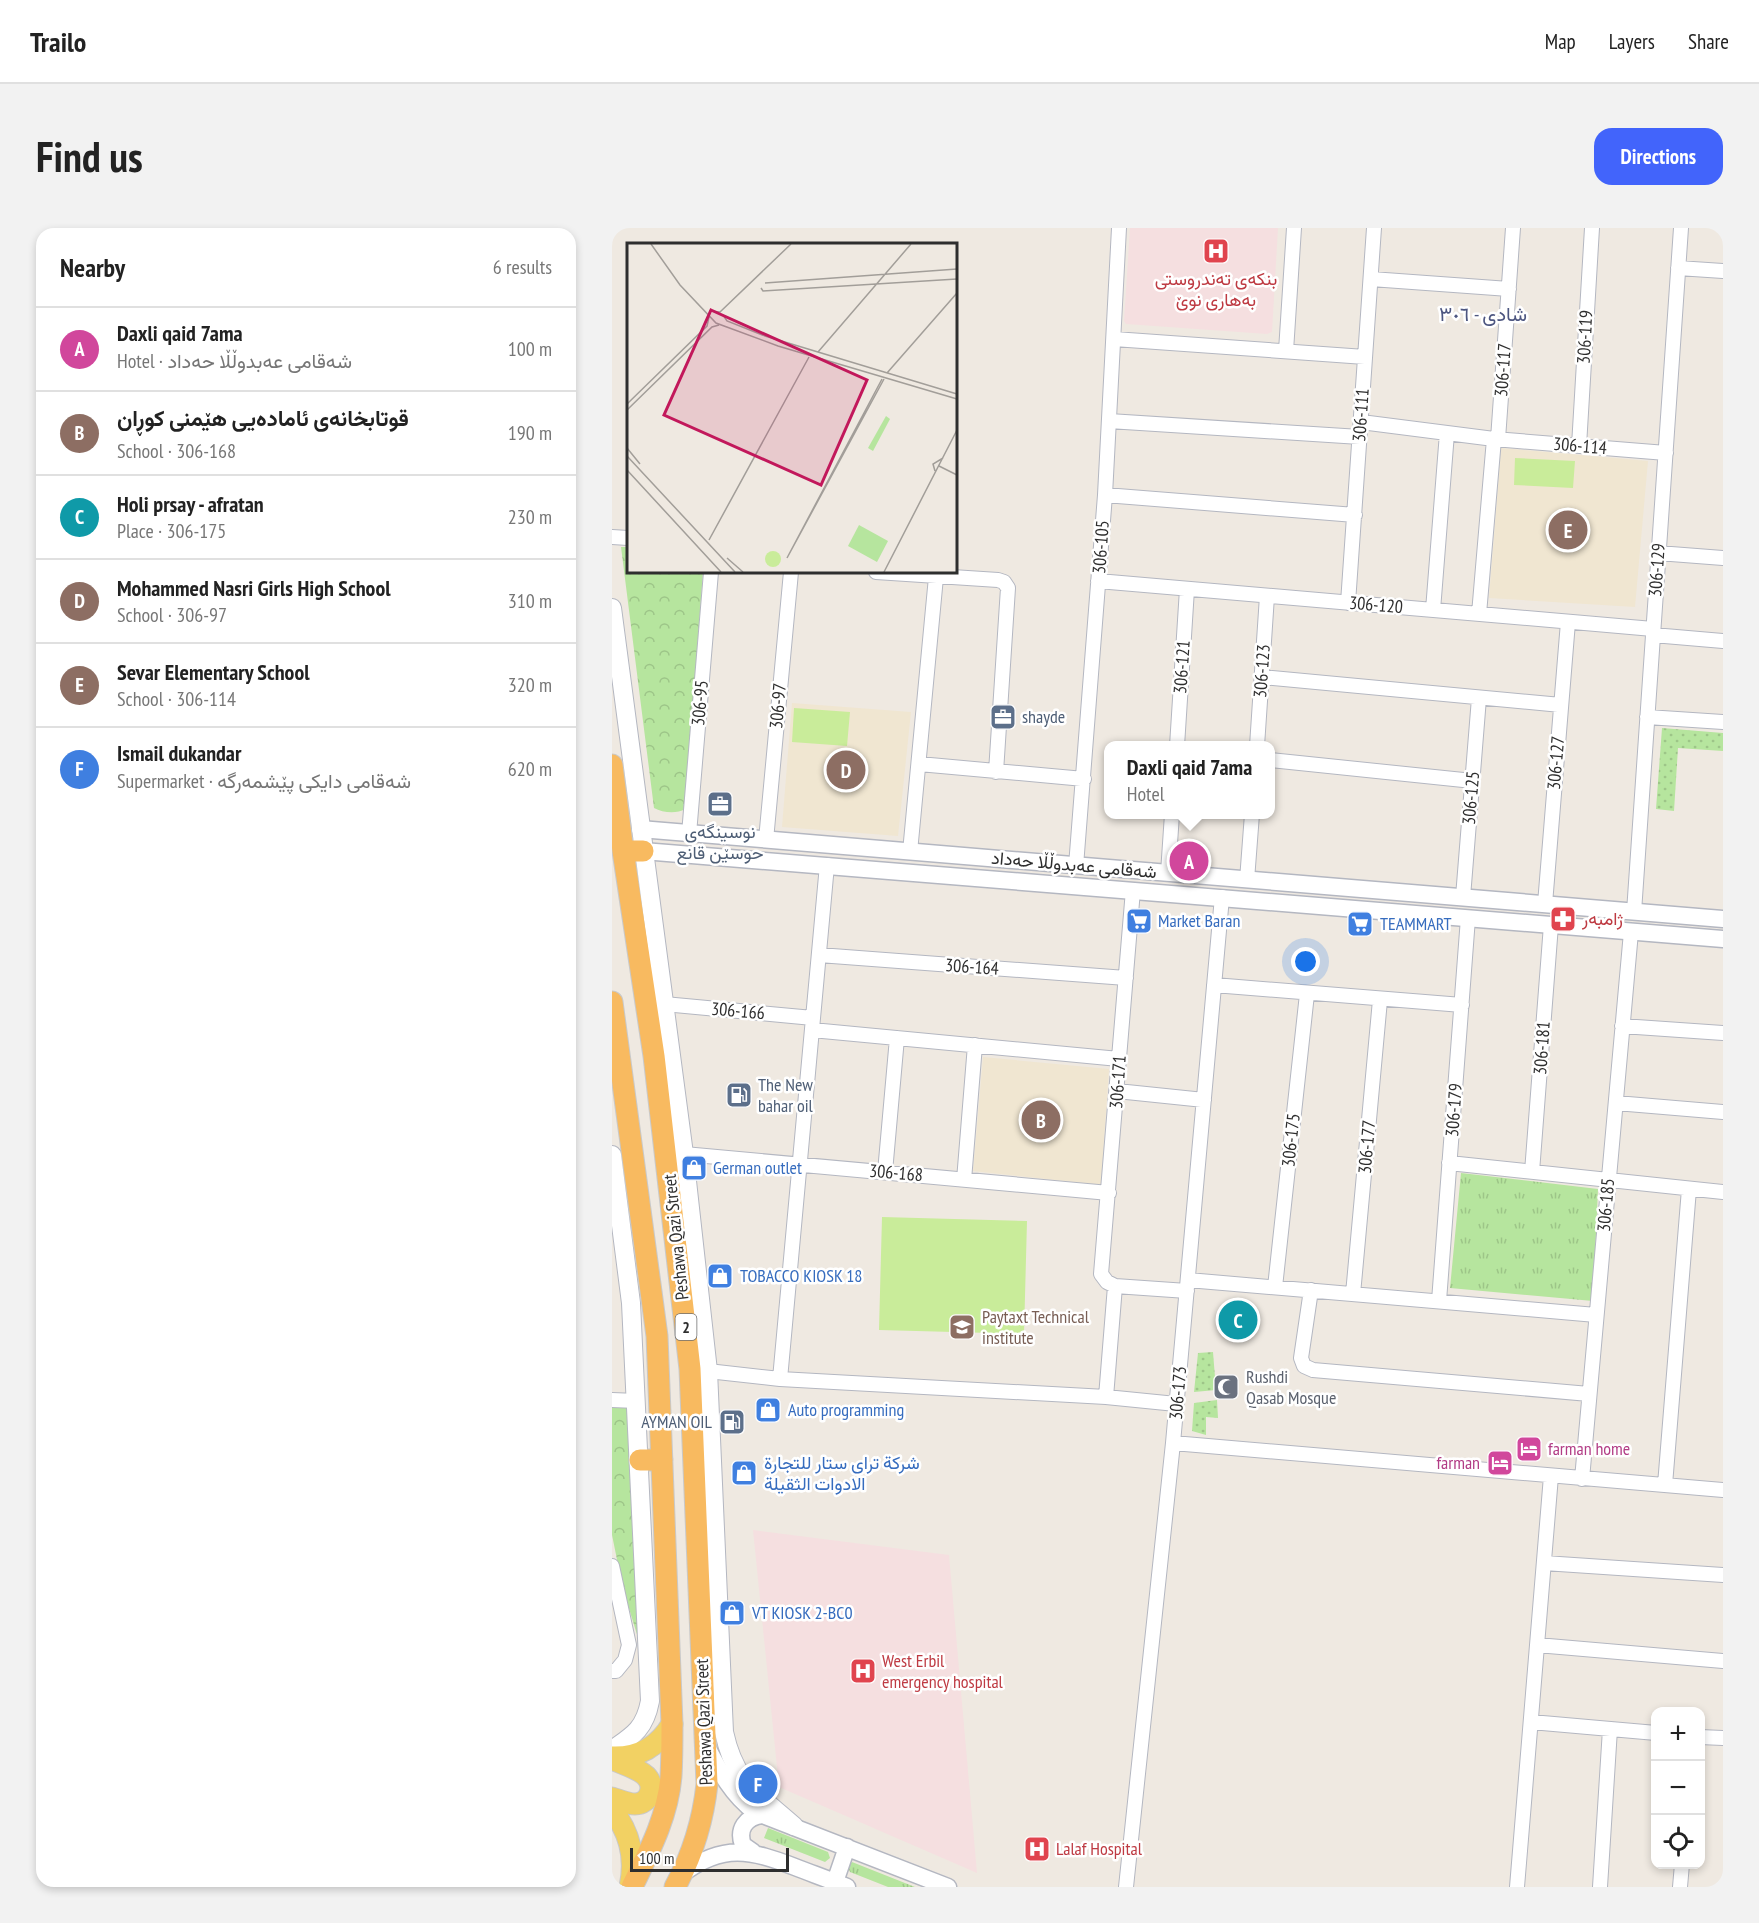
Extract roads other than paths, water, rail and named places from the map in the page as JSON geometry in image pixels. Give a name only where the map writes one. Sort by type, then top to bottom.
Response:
[{"type":"highway","name":"Peshawa Qazi Street","points":[[612,765],[631,841],[654,1056],[675,1153],[699,1370],[714,1710],[707,1747],[704,1814],[694,1846],[679,1880]]},
{"type":"highway","name":"Peshawa Qazi Street","points":[[612,1002],[657,1336],[672,1724],[671,1778],[664,1810],[654,1841],[631,1887]]},
{"type":"highway","points":[[640,1460],[662,1460]]},
{"type":"main road","points":[[612,608],[631,841],[663,1004],[675,1153]]},
{"type":"main road","points":[[612,1155],[631,1303],[650,1701],[641,1728],[612,1750]]},
{"type":"main road","points":[[714,1710],[724,1732],[736,1770],[749,1787],[794,1826]]},
{"type":"main road","points":[[612,1758],[647,1749],[659,1741],[672,1724]]},
{"type":"main road","points":[[612,1758],[643,1773],[649,1779],[651,1790],[648,1797],[639,1804],[612,1798]]},
{"type":"main road","points":[[612,1810],[626,1831],[631,1846],[633,1862],[631,1887]]},
{"type":"street","name":"306-105","points":[[1076,866],[1105,495],[1119,228]]},
{"type":"street","points":[[1286,351],[1294,228]]},
{"type":"street","name":"306-111","points":[[1348,603],[1374,228]]},
{"type":"street","name":"306-117","points":[[1479,614],[1513,228]]},
{"type":"street","name":"306-119","points":[[1579,446],[1592,228]]},
{"type":"street","name":"306-129","points":[[1634,912],[1681,228]]},
{"type":"street","points":[[1678,268],[1723,271]]},
{"type":"street","points":[[1371,279],[1509,290]]},
{"type":"street","points":[[1114,339],[1365,357]]},
{"type":"street","points":[[1109,421],[1360,437]]},
{"type":"street","name":"306-114","points":[[1361,422],[1496,439],[1666,453]]},
{"type":"street","points":[[1433,610],[1447,433]]},
{"type":"street","points":[[1105,495],[1355,516]]},
{"type":"street","points":[[612,537],[627,538]]},
{"type":"street","points":[[1658,553],[1723,558]]},
{"type":"street","name":"306-95","points":[[689,834],[711,573]]},
{"type":"street","name":"306-97","points":[[766,840],[790,573]]},
{"type":"street","points":[[888,573],[998,580],[1004,582],[1008,588],[996,772]]},
{"type":"street","points":[[910,852],[936,577]]},
{"type":"street","name":"306-120","points":[[1098,581],[1568,622],[1723,641]]},
{"type":"street","name":"306-121","points":[[1177,741],[1187,589]]},
{"type":"street","name":"306-123","points":[[1257,741],[1267,596]]},
{"type":"street","name":"306-127","points":[[1545,904],[1568,622]]},
{"type":"street","points":[[1262,677],[1561,705]]},
{"type":"street","name":"306-125","points":[[1463,897],[1479,698]]},
{"type":"street","points":[[1647,717],[1723,722]]},
{"type":"street","points":[[1275,760],[1473,780]]},
{"type":"street","points":[[919,764],[1084,779]]},
{"type":"street","points":[[1168,873],[1172,819]]},
{"type":"street","points":[[1247,880],[1252,819]]},
{"type":"street","name":"شەقامی عەبدوڵڵا حەداد","points":[[631,841],[689,834],[1723,919]]},
{"type":"street","name":"شەقامی عەبدوڵڵا حەداد","points":[[631,841],[827,865],[1723,939]]},
{"type":"street","points":[[780,1379],[827,865]]},
{"type":"street","points":[[1289,903],[1290,883]]},
{"type":"street","name":"306-171","points":[[1115,1286],[1107,1282],[1101,1274],[1133,890]]},
{"type":"street","name":"306-173","points":[[1125,1887],[1173,1443],[1222,897]]},
{"type":"street","name":"306-179","points":[[1439,1301],[1468,918]]},
{"type":"street","name":"306-181","points":[[1532,1172],[1551,925]]},
{"type":"street","name":"306-185","points":[[1582,1479],[1631,932]]},
{"type":"street","name":"306-164","points":[[819,955],[1126,978]]},
{"type":"street","points":[[1214,985],[1462,1005]]},
{"type":"street","name":"306-175","points":[[1275,1287],[1307,994]]},
{"type":"street","name":"306-177","points":[[1353,1294],[1380,1000]]},
{"type":"street","name":"306-166","points":[[663,1004],[897,1038],[1119,1059]]},
{"type":"street","points":[[1622,1026],[1723,1033]]},
{"type":"street","points":[[885,1172],[897,1038]]},
{"type":"street","points":[[964,1180],[975,1045]]},
{"type":"street","points":[[1117,1091],[1204,1100]]},
{"type":"street","points":[[1616,1103],[1723,1112]]},
{"type":"street","name":"306-168","points":[[675,1153],[1109,1193]]},
{"type":"street","points":[[1449,1163],[1723,1192]]},
{"type":"street","points":[[1665,1485],[1689,1188]]},
{"type":"street","points":[[1106,1397],[1115,1286],[1275,1287],[1596,1315]]},
{"type":"street","points":[[1311,1290],[1301,1358],[1304,1366],[1312,1370],[1589,1394]]},
{"type":"street","points":[[699,1370],[780,1379],[1106,1397],[1176,1404]]},
{"type":"street","points":[[612,1400],[637,1401]]},
{"type":"street","points":[[1173,1443],[1723,1490]]},
{"type":"street","points":[[1517,1887],[1551,1476]]},
{"type":"street","points":[[1544,1563],[1723,1575]]},
{"type":"street","points":[[612,1566],[628,1645],[625,1660],[614,1671]]},
{"type":"street","points":[[1537,1646],[1723,1661]]},
{"type":"street","points":[[1531,1722],[1651,1733]]},
{"type":"street","points":[[1599,1887],[1610,1729]]},
{"type":"street","points":[[1705,1737],[1723,1738]]},
{"type":"street","points":[[707,1747],[734,1793],[747,1806],[762,1815],[948,1887]]},
{"type":"street","points":[[762,1815],[750,1818],[742,1828],[743,1845],[753,1852],[841,1885],[847,1847]]},
{"type":"street","points":[[679,1880],[697,1863],[714,1856],[753,1852]]},
{"type":"street","points":[[1680,1887],[1682,1869]]},
{"type":"place","name":"بنکەی تەندروستی بەهاری نوێ","points":[[1216,251]]},
{"type":"place","name":"Sevar Elementary School","points":[[1568,530]]},
{"type":"place","name":"shayde","points":[[1003,717]]},
{"type":"place","name":"Mohammed Nasri Girls High School","points":[[846,770]]},
{"type":"place","name":"نوسینگەی حوسێن قانع","points":[[720,804]]},
{"type":"place","name":"Daxli qaid 7ama","points":[[1189,861]]},
{"type":"place","name":"ژامبەر","points":[[1563,919]]},
{"type":"place","name":"Market Baran","points":[[1139,921]]},
{"type":"place","name":"TEAMMART","points":[[1360,924]]},
{"type":"place","name":"The New bahar oil","points":[[739,1095]]},
{"type":"place","name":"قوتابخانەی ئامادەیی هێمنی کوڕان","points":[[1041,1120]]},
{"type":"place","name":"German outlet","points":[[694,1168]]},
{"type":"place","name":"TOBACCO KIOSK 18","points":[[720,1276]]},
{"type":"place","name":"Holi prsay - afratan","points":[[1238,1320]]},
{"type":"place","name":"Paytaxt Technical institute","points":[[962,1327]]},
{"type":"place","name":"Rushdi Qasab Mosque","points":[[1226,1387]]},
{"type":"place","name":"Auto programming","points":[[768,1410]]},
{"type":"place","name":"AYMAN OIL","points":[[732,1422]]},
{"type":"place","name":"farman home","points":[[1529,1449]]},
{"type":"place","name":"farman","points":[[1500,1463]]},
{"type":"place","name":"شركة ترای ستار للتجارة الادوات الثقيلة","points":[[744,1473]]},
{"type":"place","name":"VT KIOSK 2-BC0","points":[[732,1613]]},
{"type":"place","name":"West Erbil emergency hospital","points":[[863,1671]]},
{"type":"place","name":"Ismail dukandar","points":[[758,1784]]},
{"type":"place","name":"Lalaf Hospital","points":[[1037,1849]]},
{"type":"district","name":"شادی - ٣٠٦","points":[[1483,314]]}]
